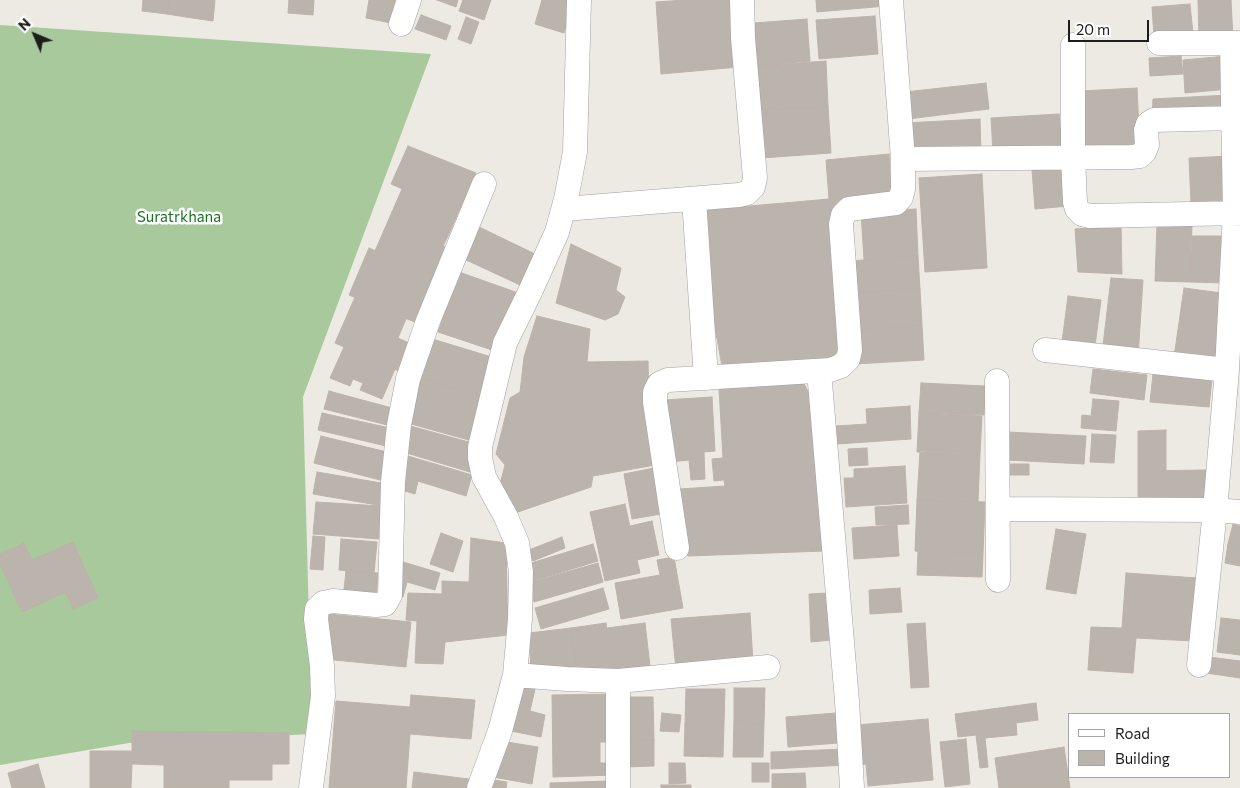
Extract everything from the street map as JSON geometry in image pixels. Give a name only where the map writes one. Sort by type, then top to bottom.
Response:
[{"type":"street","points":[[401,24],[409,0]]},
{"type":"street","points":[[479,788],[500,731],[515,675],[522,572],[517,543],[506,517],[484,477],[480,447],[505,343],[546,258],[564,209],[575,152],[579,0]]},
{"type":"street","points":[[564,209],[739,195],[747,193],[753,187],[755,178],[743,38],[742,0]]},
{"type":"street","points":[[677,548],[655,392],[659,384],[668,380],[830,370],[841,366],[848,359],[850,350],[841,224],[843,216],[849,209],[896,204],[901,197],[903,189],[903,159],[890,0]]},
{"type":"street","points":[[1159,44],[1236,43],[1234,118],[1238,213],[1215,510],[1199,664]]},
{"type":"street","points":[[1073,45],[1073,158],[1077,209],[1082,214],[1090,216],[1238,213]]},
{"type":"street","points":[[903,159],[1140,156],[1147,145],[1146,130],[1148,124],[1154,120],[1234,118]]},
{"type":"street","points":[[311,788],[323,696],[316,609],[323,603],[333,601],[376,605],[385,604],[390,595],[393,482],[399,425],[408,379],[428,321],[484,184]]},
{"type":"street","points":[[694,199],[706,378]]},
{"type":"street","points":[[1045,350],[1227,370]]},
{"type":"street","points":[[819,371],[847,700],[852,788]]},
{"type":"street","points":[[997,381],[998,580]]},
{"type":"street","points":[[998,509],[1215,510],[1240,512]]},
{"type":"street","points":[[515,675],[618,681],[768,667]]},
{"type":"street","points":[[618,681],[618,788]]},
{"type":"green space","name":"Suratrkhana","points":[[0,25],[431,54],[303,397],[312,734],[129,743],[0,765]]},
{"type":"building","points":[[143,0],[169,0],[167,14],[142,11]]},
{"type":"building","points":[[169,0],[194,0],[192,18],[167,14]]},
{"type":"building","points":[[194,0],[215,0],[213,21],[192,18]]},
{"type":"building","points":[[289,0],[314,0],[313,15],[288,13]]},
{"type":"building","points":[[369,0],[400,0],[396,24],[366,18]]},
{"type":"building","points":[[437,0],[458,0],[456,7]]},
{"type":"building","points":[[463,0],[491,0],[484,20],[459,11]]},
{"type":"building","points":[[542,0],[574,0],[564,33],[535,24]]},
{"type":"building","points":[[734,0],[739,67],[661,74],[656,2]]},
{"type":"building","points":[[816,0],[885,0],[886,6],[817,12]]},
{"type":"building","points":[[1198,0],[1231,0],[1233,38],[1199,39]]},
{"type":"building","points":[[1190,4],[1193,34],[1154,37],[1152,7]]},
{"type":"building","points":[[421,15],[451,26],[446,40],[415,29]]},
{"type":"building","points":[[875,16],[878,54],[819,59],[816,20]]},
{"type":"building","points":[[466,17],[479,22],[471,44],[458,39]]},
{"type":"building","points":[[807,19],[810,61],[757,66],[754,23]]},
{"type":"building","points":[[1181,56],[1183,74],[1150,76],[1149,58]]},
{"type":"building","points":[[1227,56],[1229,89],[1185,93],[1183,60]]},
{"type":"building","points":[[826,61],[828,106],[759,110],[757,66]]},
{"type":"building","points":[[986,83],[989,109],[908,119],[905,92]]},
{"type":"building","points":[[1137,88],[1140,149],[1085,151],[1082,91]]},
{"type":"building","points":[[1229,95],[1226,112],[1152,116],[1153,99]]},
{"type":"building","points":[[828,106],[831,153],[762,158],[759,110]]},
{"type":"building","points":[[1059,114],[1062,149],[993,153],[991,118]]},
{"type":"building","points":[[980,119],[981,152],[907,156],[906,123]]},
{"type":"building","points":[[408,146],[476,173],[458,213],[391,184]]},
{"type":"building","points":[[889,154],[891,196],[838,204],[837,246],[830,250],[839,362],[722,366],[715,328],[705,210],[829,199],[826,160]]},
{"type":"building","points":[[1230,156],[1232,202],[1191,203],[1189,158]]},
{"type":"building","points":[[1067,167],[1069,206],[1035,209],[1032,170]]},
{"type":"building","points":[[982,174],[987,268],[925,272],[919,178]]},
{"type":"building","points":[[402,189],[458,213],[448,236],[392,212]]},
{"type":"building","points":[[916,209],[918,256],[864,260],[861,212]]},
{"type":"building","points":[[392,212],[448,236],[443,246],[450,250],[438,277],[375,251]]},
{"type":"building","points":[[1157,224],[1192,225],[1190,282],[1155,281]]},
{"type":"building","points":[[477,226],[535,254],[520,285],[462,258]]},
{"type":"building","points":[[1121,226],[1122,274],[1078,272],[1075,229]]},
{"type":"building","points":[[1191,236],[1228,236],[1227,283],[1190,282]]},
{"type":"building","points":[[571,244],[621,268],[616,290],[625,297],[618,314],[605,320],[556,303]]},
{"type":"building","points":[[369,248],[438,277],[422,325],[349,295]]},
{"type":"building","points":[[918,256],[920,289],[851,293],[849,261]]},
{"type":"building","points":[[459,272],[521,294],[498,352],[438,332]]},
{"type":"building","points":[[1111,278],[1143,280],[1138,357],[1102,354]]},
{"type":"building","points":[[1184,288],[1229,294],[1219,364],[1174,357]]},
{"type":"building","points":[[920,289],[922,325],[853,330],[851,293]]},
{"type":"building","points":[[1068,296],[1101,300],[1095,346],[1062,342]]},
{"type":"building","points":[[355,297],[406,319],[398,338],[413,345],[401,372],[335,343]]},
{"type":"building","points":[[537,316],[590,329],[587,362],[648,361],[649,402],[661,464],[593,476],[591,487],[512,514],[499,488],[505,465],[496,454],[510,398],[520,392],[524,357]]},
{"type":"building","points":[[922,325],[924,360],[855,364],[853,330]]},
{"type":"building","points":[[429,338],[495,358],[484,397],[417,377]]},
{"type":"building","points":[[344,347],[395,369],[382,399],[360,390],[363,383],[353,379],[350,386],[330,378]]},
{"type":"building","points":[[1093,369],[1147,375],[1144,400],[1090,393]]},
{"type":"building","points":[[1153,374],[1212,379],[1209,407],[1150,402]]},
{"type":"building","points":[[417,377],[484,397],[483,423],[410,400]]},
{"type":"building","points":[[803,382],[810,395],[825,551],[688,556],[675,503],[680,489],[725,486],[724,480],[714,481],[712,459],[723,458],[719,389]]},
{"type":"building","points":[[921,383],[985,386],[984,415],[919,413]]},
{"type":"building","points":[[329,391],[392,408],[387,425],[324,409]]},
{"type":"building","points":[[712,397],[715,451],[704,452],[705,479],[691,480],[689,460],[669,462],[665,400]]},
{"type":"building","points":[[1093,399],[1119,401],[1116,431],[1081,428],[1082,415],[1091,416]]},
{"type":"building","points":[[410,400],[483,423],[476,442],[404,422]]},
{"type":"building","points":[[910,406],[911,439],[837,444],[836,426],[867,424],[866,409]]},
{"type":"building","points":[[322,413],[390,428],[386,446],[318,430]]},
{"type":"building","points":[[919,413],[982,416],[980,454],[917,452]]},
{"type":"building","points":[[403,424],[476,444],[473,473],[400,451]]},
{"type":"building","points":[[1166,430],[1166,471],[1138,471],[1138,431]]},
{"type":"building","points":[[1008,432],[1086,436],[1084,464],[1007,460]]},
{"type":"building","points":[[1092,434],[1116,435],[1114,463],[1090,462]]},
{"type":"building","points":[[321,436],[391,453],[384,481],[314,463]]},
{"type":"building","points":[[867,448],[868,465],[849,466],[848,449]]},
{"type":"building","points":[[920,451],[980,454],[978,502],[917,500]]},
{"type":"building","points":[[408,456],[472,475],[466,496],[418,481],[415,494],[398,489]]},
{"type":"building","points":[[1006,464],[1029,464],[1029,475],[1006,475]]},
{"type":"building","points":[[905,466],[907,503],[846,507],[844,478],[854,478],[854,469]]},
{"type":"building","points":[[659,467],[667,513],[632,519],[624,474]]},
{"type":"building","points":[[1206,470],[1206,508],[1138,509],[1138,471]]},
{"type":"building","points":[[317,472],[387,484],[383,506],[313,494]]},
{"type":"building","points":[[917,500],[985,502],[983,554],[915,551]]},
{"type":"building","points":[[316,502],[381,506],[379,539],[313,534]]},
{"type":"building","points":[[625,504],[640,573],[605,581],[590,512]]},
{"type":"building","points":[[908,505],[909,524],[876,525],[875,507]]},
{"type":"building","points":[[652,521],[659,555],[637,560],[630,526]]},
{"type":"building","points":[[1233,524],[1240,526],[1240,546],[1228,544]]},
{"type":"building","points":[[897,525],[899,556],[854,559],[852,528]]},
{"type":"building","points":[[1056,529],[1086,534],[1076,594],[1046,589]]},
{"type":"building","points":[[441,533],[463,541],[453,572],[430,564]]},
{"type":"building","points":[[313,536],[325,537],[323,570],[310,569]]},
{"type":"building","points":[[562,537],[565,548],[533,561],[529,550]]},
{"type":"building","points":[[471,538],[506,543],[508,635],[445,642],[443,664],[415,663],[417,621],[406,620],[408,593],[442,594],[442,581],[469,582]]},
{"type":"building","points":[[341,539],[377,542],[374,573],[339,570]]},
{"type":"building","points":[[73,542],[98,598],[73,609],[66,592],[22,612],[0,564],[0,554],[24,543],[32,560]]},
{"type":"building","points":[[593,544],[598,561],[533,581],[528,564]]},
{"type":"building","points":[[1228,544],[1240,546],[1240,566],[1225,563]]},
{"type":"building","points":[[918,551],[983,554],[982,577],[917,575]]},
{"type":"building","points":[[674,557],[683,608],[621,619],[615,583],[660,575],[657,560]]},
{"type":"building","points":[[403,562],[440,573],[435,590],[407,582],[403,597],[394,594]]},
{"type":"building","points":[[598,563],[603,582],[534,602],[528,583]]},
{"type":"building","points":[[346,571],[378,573],[376,601],[343,599]]},
{"type":"building","points":[[1126,573],[1197,578],[1193,641],[1136,638],[1133,673],[1088,670],[1091,627],[1122,628]]},
{"type":"building","points":[[603,588],[609,609],[541,629],[535,608]]},
{"type":"building","points":[[900,588],[902,612],[870,614],[869,590]]},
{"type":"building","points":[[829,593],[831,640],[811,642],[809,594]]},
{"type":"building","points":[[750,613],[753,663],[676,670],[671,619]]},
{"type":"building","points":[[329,614],[411,622],[406,667],[324,659]]},
{"type":"building","points":[[1221,618],[1240,620],[1240,655],[1217,652]]},
{"type":"building","points":[[606,623],[613,676],[577,673],[571,628]]},
{"type":"building","points":[[645,623],[651,675],[613,676],[607,628]]},
{"type":"building","points":[[925,623],[929,687],[911,688],[907,624]]},
{"type":"building","points":[[571,628],[577,673],[531,671],[529,633]]},
{"type":"building","points":[[1209,657],[1240,661],[1240,678],[1206,673]]},
{"type":"building","points":[[516,684],[535,689],[530,711],[545,715],[541,737],[506,730]]},
{"type":"building","points":[[734,688],[765,688],[764,723],[734,722]]},
{"type":"building","points":[[686,689],[725,689],[724,724],[685,724]]},
{"type":"building","points":[[612,694],[612,742],[600,742],[600,763],[615,763],[615,775],[553,777],[552,695]]},
{"type":"building","points":[[411,695],[475,700],[471,739],[410,734],[406,788],[329,788],[336,701],[410,707]]},
{"type":"building","points":[[623,697],[653,697],[654,740],[623,741]]},
{"type":"building","points":[[1036,703],[1038,720],[1016,723],[1017,735],[985,738],[988,767],[980,768],[976,735],[958,737],[955,714]]},
{"type":"building","points":[[662,713],[681,715],[679,732],[660,731]]},
{"type":"building","points":[[836,713],[838,743],[788,747],[786,717]]},
{"type":"building","points":[[928,719],[933,780],[868,786],[866,764],[860,765],[857,725]]},
{"type":"building","points":[[734,722],[764,723],[763,757],[733,757]]},
{"type":"building","points":[[685,724],[724,724],[723,757],[684,756]]},
{"type":"building","points":[[132,731],[289,733],[289,764],[272,764],[272,780],[229,780],[229,788],[164,788],[164,765],[132,764],[131,788],[90,788],[90,751],[132,751]]},
{"type":"building","points":[[966,739],[970,784],[945,787],[940,742]]},
{"type":"building","points":[[654,740],[654,766],[623,767],[623,741]]},
{"type":"building","points":[[500,741],[538,747],[532,784],[493,777]]},
{"type":"building","points":[[1064,747],[1070,788],[999,788],[995,758]]},
{"type":"building","points":[[845,749],[846,765],[771,769],[771,752]]},
{"type":"building","points":[[669,763],[685,763],[686,783],[669,784]]},
{"type":"building","points":[[752,763],[769,763],[769,782],[752,782]]},
{"type":"building","points":[[38,764],[45,788],[12,788],[8,773]]},
{"type":"building","points":[[414,772],[476,780],[475,788],[412,788]]},
{"type":"building","points":[[805,773],[806,788],[772,788],[772,774]]},
{"type":"building","points":[[487,779],[507,782],[506,788],[485,788]]},
{"type":"building","points":[[607,781],[607,788],[550,788],[550,783]]},
{"type":"building","points":[[661,785],[691,785],[691,788],[661,788]]}]
